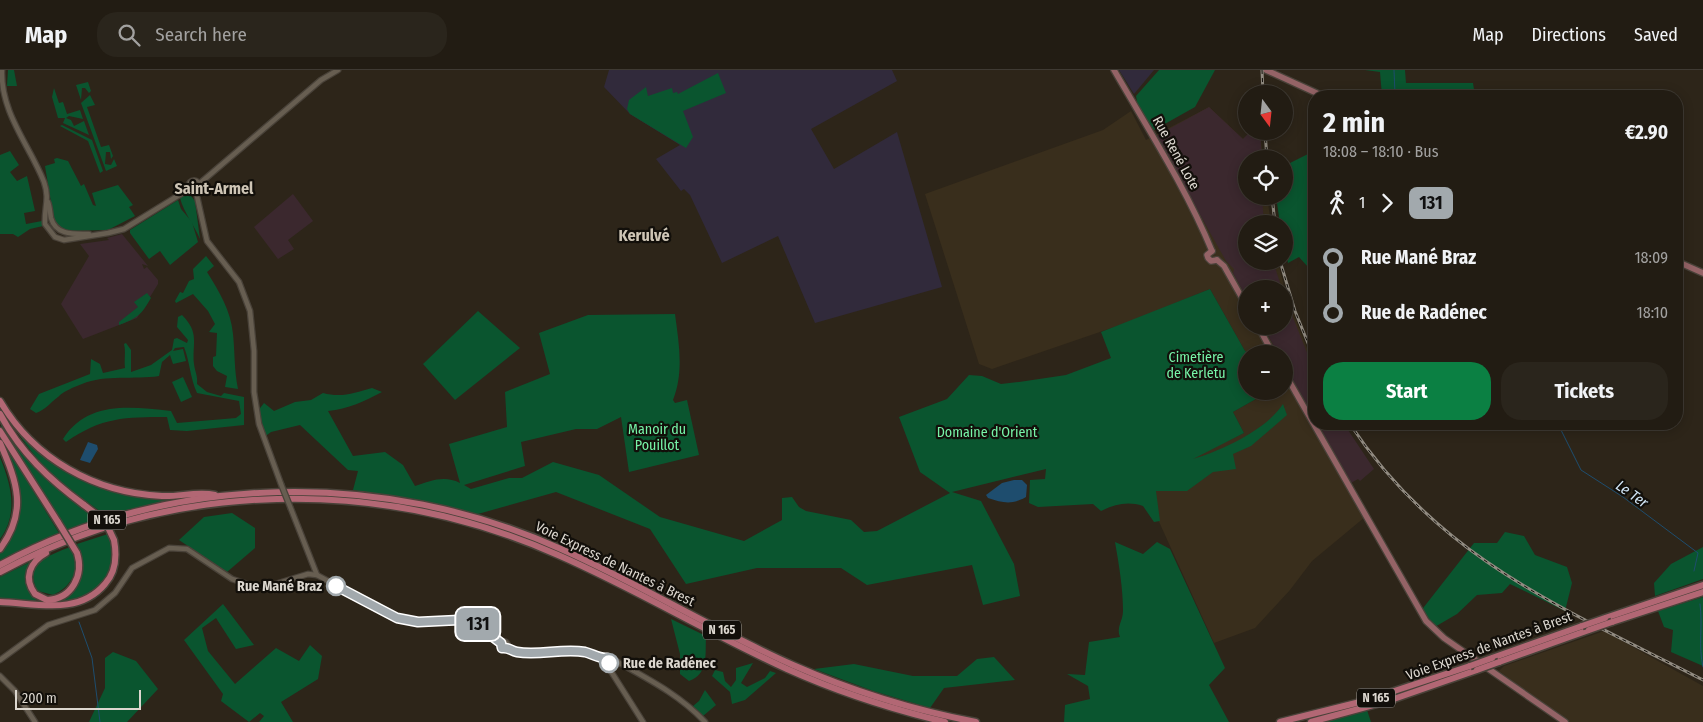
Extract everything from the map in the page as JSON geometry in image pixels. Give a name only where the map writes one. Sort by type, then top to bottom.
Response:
[{"type":"highway","points":[[0,400],[20,429],[41,450],[68,470],[96,483],[146,496],[208,493],[222,496]]},
{"type":"highway","points":[[0,414],[12,434],[36,464],[56,484],[104,521],[114,540],[116,558],[112,574],[95,595],[79,602],[61,606],[0,602]]},
{"type":"highway","points":[[0,431],[77,553],[79,574],[72,588],[63,596],[53,600],[43,599],[35,594],[29,577],[33,564],[67,540]]},
{"type":"highway","points":[[0,443],[16,483],[18,507],[12,528],[0,549]]},
{"type":"highway","name":"Voie Express de Nantes à Brest","points":[[0,565],[71,532],[113,518],[163,506],[222,496],[292,491],[352,494],[414,502],[476,518],[560,548],[809,672],[897,703],[976,722]]},
{"type":"highway","name":"Voie Express de Nantes à Brest","points":[[0,572],[67,540],[141,517],[235,500],[296,498],[350,500],[429,512],[495,530],[558,554],[741,647],[807,678],[866,700],[944,722]]},
{"type":"highway","name":"Voie Express de Nantes à Brest","points":[[1280,722],[1372,699],[1703,585]]},
{"type":"highway","name":"Voie Express de Nantes à Brest","points":[[1311,722],[1388,701],[1588,630],[1703,592]]},
{"type":"main road","name":"Rue René Lote","points":[[1114,70],[1186,196],[1206,235],[1212,251],[1207,254],[1208,258],[1211,261],[1217,260],[1224,266],[1238,291]]},
{"type":"main road","points":[[1266,70],[1310,90]]},
{"type":"main road","points":[[1683,264],[1703,274]]},
{"type":"main road","points":[[1293,389],[1308,415]]},
{"type":"main road","points":[[1317,430],[1426,621],[1444,638],[1565,722]]},
{"type":"street","points":[[3,70],[2,85],[17,132],[40,173],[54,225],[63,232],[108,233]]},
{"type":"street","points":[[196,192],[200,188],[199,184],[321,80],[338,70]]},
{"type":"street","points":[[48,201],[46,224],[55,237],[64,240],[124,229],[150,210],[189,189],[191,181],[196,181],[199,184]]},
{"type":"street","points":[[189,189],[196,192]]},
{"type":"street","points":[[196,192],[207,242],[239,282],[250,311],[254,351],[254,392],[259,424],[317,575]]},
{"type":"street","points":[[0,660],[48,624],[95,610],[115,593],[132,568],[169,548],[187,548],[232,578],[256,587],[269,586],[308,574],[317,575],[397,618],[418,622],[459,620],[473,622],[501,643],[506,642],[507,647],[517,652],[565,650],[585,652],[603,659],[602,663],[616,661],[674,694],[690,706],[705,722]]},
{"type":"street","points":[[608,663],[643,722]]},
{"type":"street","points":[[0,676],[15,690],[35,722]]},
{"type":"shaded area","points":[[609,70],[892,70],[897,81],[811,129],[834,169],[897,132],[942,287],[815,323],[778,236],[722,263],[690,195],[684,189],[681,191],[656,159],[680,145],[630,114],[604,87]]},
{"type":"shaded area","points":[[1119,70],[1154,70],[1134,94]]},
{"type":"shaded area","points":[[1209,107],[1238,134],[1238,140],[1261,140],[1262,150],[1238,150],[1238,205],[1268,205],[1270,215],[1238,215],[1238,270],[1280,270],[1282,280],[1238,280],[1238,335],[1293,335],[1293,313],[1308,350],[1308,355],[1293,385],[1293,345],[1242,345],[1210,289],[1129,322],[992,369],[979,364],[925,194],[1103,130],[1131,111],[1146,140]]},
{"type":"shaded area","points":[[1209,107],[1238,134],[1238,140],[1261,140],[1261,150],[1238,150],[1238,205],[1263,205],[1263,215],[1238,215],[1238,270],[1276,270],[1279,280],[1238,280],[1238,282],[1233,273],[1234,269],[1226,261],[1156,136]]},
{"type":"shaded area","points":[[293,194],[313,221],[288,240],[294,249],[278,259],[254,227]]},
{"type":"shaded area","points":[[122,234],[148,266],[142,264],[144,269],[147,267],[158,280],[158,284],[137,318],[83,339],[61,304],[89,256],[80,244],[109,240],[107,238]]},
{"type":"shaded area","points":[[1293,318],[1308,355],[1308,407],[1293,380],[1293,345],[1273,345],[1268,335],[1293,335]]},
{"type":"shaded area","points":[[1293,389],[1308,415],[1308,430],[1316,430],[1365,517],[1312,561],[1290,590],[1255,628],[1214,643],[1141,482],[1244,433],[1233,412],[1254,400],[1293,400]]},
{"type":"shaded area","points":[[1321,430],[1348,430],[1374,469],[1360,481],[1358,479],[1351,483]]},
{"type":"shaded area","points":[[1604,631],[1703,686],[1703,722],[1566,722],[1499,671],[1504,666]]},
{"type":"green space","points":[[8,70],[14,70],[17,86],[7,86]]},
{"type":"green space","points":[[1159,70],[1215,70],[1195,107],[1154,130],[1138,107],[1136,96]]},
{"type":"green space","points":[[1365,70],[1405,70],[1406,83],[1473,83],[1474,90],[1382,90],[1380,72]]},
{"type":"green space","points":[[718,73],[726,93],[683,111],[693,137],[686,148],[630,114],[627,109],[629,100],[646,87],[648,96],[672,88],[673,93],[677,92],[678,94]]},
{"type":"green space","points":[[88,82],[91,91],[89,93],[85,88],[82,88],[81,100],[76,85]]},
{"type":"green space","points":[[54,88],[59,103],[63,102],[67,114],[80,110],[83,119],[69,116],[66,118],[71,120],[74,126],[84,121],[89,135],[63,123],[65,118],[58,118],[52,97]]},
{"type":"green space","points":[[90,95],[95,105],[87,107],[101,147],[109,145],[113,156],[111,159],[110,152],[106,152],[105,164],[111,165],[114,159],[117,166],[106,171],[81,103]]},
{"type":"green space","points":[[62,125],[92,140],[103,171],[100,173],[88,141],[60,126]]},
{"type":"green space","points":[[10,151],[19,165],[10,172],[17,181],[27,176],[35,211],[24,213],[26,224],[42,221],[43,226],[30,229],[18,237],[13,234],[0,234],[0,155]]},
{"type":"green space","points":[[1308,154],[1308,267],[1299,257],[1293,260],[1293,215],[1279,215],[1277,205],[1293,205],[1293,162]]},
{"type":"green space","points":[[54,159],[68,161],[81,186],[84,184],[93,205],[96,206],[92,193],[118,185],[133,205],[129,207],[135,216],[108,230],[64,231],[54,221],[45,166],[55,163]]},
{"type":"green space","points":[[185,195],[191,196],[195,201],[200,239],[180,198]]},
{"type":"green space","points":[[178,200],[181,209],[192,222],[198,242],[170,265],[160,251],[149,259],[130,233],[130,230]]},
{"type":"green space","points":[[206,256],[214,266],[207,272],[216,286],[230,317],[238,389],[225,387],[227,376],[217,371],[213,366],[213,357],[216,356],[217,333],[209,332],[215,324],[208,311],[193,294],[176,303],[175,301],[180,292],[183,293],[189,281],[194,279],[193,269]]},
{"type":"green space","points":[[1210,289],[1242,345],[1238,345],[1238,400],[1254,400],[1233,412],[1244,433],[1193,459],[1242,438],[1266,422],[1283,404],[1287,415],[1251,446],[1233,454],[1236,469],[1213,472],[1187,491],[1156,491],[1160,521],[1154,522],[1143,506],[1132,504],[1116,505],[1101,511],[1093,504],[1038,507],[1029,503],[1030,480],[1045,479],[1046,469],[952,492],[981,501],[1014,564],[1020,596],[983,605],[972,565],[867,585],[841,568],[757,568],[686,584],[650,529],[556,492],[478,514],[414,499],[353,490],[358,471],[348,470],[300,425],[271,432],[263,438],[257,412],[264,403],[274,411],[295,402],[311,400],[323,393],[342,395],[372,388],[382,392],[356,404],[328,411],[353,456],[385,452],[403,465],[415,486],[443,479],[460,483],[449,444],[507,427],[505,392],[550,374],[539,333],[588,315],[675,314],[680,368],[673,400],[675,403],[687,400],[699,455],[629,472],[621,417],[597,429],[576,429],[521,442],[525,466],[464,485],[471,489],[509,478],[522,478],[553,462],[599,475],[660,517],[744,541],[782,520],[782,498],[792,497],[799,507],[806,511],[851,520],[864,532],[877,531],[950,493],[920,472],[899,417],[947,399],[969,375],[982,376],[1001,384],[1019,382],[1066,375],[1111,358],[1101,332]]},
{"type":"green space","points":[[147,293],[151,298],[141,312],[135,318],[119,325],[119,322],[138,307],[134,302]]},
{"type":"green space","points":[[478,311],[520,348],[455,400],[423,364]]},
{"type":"green space","points":[[182,315],[188,321],[193,333],[197,384],[207,392],[221,396],[224,393],[244,397],[244,425],[187,431],[170,430],[167,417],[126,418],[103,423],[66,442],[63,439],[73,426],[85,418],[111,409],[141,408],[171,411],[177,423],[236,418],[241,414],[239,401],[197,393],[184,347],[175,348],[173,351],[183,349],[186,361],[173,364],[170,355],[162,362],[159,376],[110,378],[91,381],[66,391],[39,412],[36,413],[30,409],[39,394],[90,374],[91,359],[100,364],[103,373],[125,368],[124,344],[126,343],[131,350],[131,372],[151,365],[172,350],[174,339],[177,338],[187,343],[188,340],[177,327],[178,317]]},
{"type":"green space","points":[[183,377],[192,397],[181,402],[172,382]]},
{"type":"green space","points":[[1,407],[22,433],[93,484],[114,492],[142,497],[175,499],[106,516],[70,490],[46,468],[22,439]]},
{"type":"green space","points":[[0,419],[22,449],[44,474],[97,519],[66,530],[8,443]]},
{"type":"green space","points":[[4,443],[59,533],[0,561],[0,552],[10,539],[16,526],[20,499],[14,471]]},
{"type":"green space","points":[[0,457],[10,488],[11,509],[10,519],[0,539]]},
{"type":"green space","points":[[232,513],[255,528],[255,548],[227,572],[179,540],[204,517]]},
{"type":"green space","points":[[1505,532],[1524,536],[1535,555],[1567,567],[1572,583],[1565,611],[1510,584],[1502,593],[1477,595],[1457,614],[1433,628],[1420,612],[1474,543],[1497,543]]},
{"type":"green space","points":[[108,534],[112,548],[112,561],[102,583],[94,592],[83,598],[70,601],[56,601],[72,589],[80,577],[82,563],[77,544]]},
{"type":"green space","points":[[1115,542],[1143,554],[1157,542],[1170,549],[1225,668],[1209,685],[1229,722],[1064,722],[1065,705],[1090,699],[1088,686],[1067,674],[1085,675],[1089,642],[1120,637],[1119,630],[1123,615],[1123,602]]},
{"type":"green space","points":[[70,547],[76,562],[74,576],[70,582],[66,587],[53,595],[38,591],[33,574],[36,567],[47,557]]},
{"type":"green space","points":[[1703,547],[1703,579],[1655,596],[1654,583],[1671,564]]},
{"type":"green space","points":[[32,561],[27,572],[37,598],[35,602],[0,599],[0,577]]},
{"type":"green space","points":[[1703,597],[1703,666],[1671,652],[1673,630],[1664,627],[1658,611]]},
{"type":"green space","points":[[223,604],[254,645],[236,649],[216,618],[202,628],[208,651],[235,684],[276,648],[299,661],[310,645],[322,656],[318,679],[281,702],[293,722],[259,722],[264,716],[260,713],[249,722],[221,701],[223,694],[184,640]]},
{"type":"green space","points":[[671,619],[706,636],[705,663],[700,674],[689,681],[680,674],[680,654]]},
{"type":"green space","points":[[113,652],[136,661],[158,689],[127,722],[89,722],[105,688],[105,658]]},
{"type":"green space","points":[[994,657],[1015,680],[944,688],[930,708],[873,691],[814,669],[854,664],[913,676],[957,676],[977,659]]},
{"type":"green space","points":[[753,663],[741,683],[747,687],[765,678],[770,671],[776,673],[745,700],[732,704],[730,692],[712,676],[715,670],[723,672],[725,681],[731,687],[736,680],[736,668]]},
{"type":"green space","points":[[705,690],[716,705],[703,716],[693,706],[699,701]]},
{"type":"green space","points":[[1366,707],[1371,722],[1311,722]]},
{"type":"water","points":[[88,442],[97,445],[98,449],[90,463],[80,460]]},
{"type":"water","points":[[1022,480],[1027,485],[1026,497],[1007,502],[988,498],[986,495],[1002,483]]},
{"type":"waterway","name":"Le Ter","points":[[1394,70],[1395,90]]},
{"type":"waterway","name":"Le Ter","points":[[1561,430],[1581,470],[1623,497],[1698,553],[1694,571]]},
{"type":"waterway","name":"Le Ter","points":[[1700,604],[1703,667]]},
{"type":"waterway","points":[[79,622],[92,658],[100,722]]},
{"type":"railway","points":[[1262,70],[1263,85]]},
{"type":"railway","points":[[1266,140],[1266,150]]},
{"type":"railway","points":[[1273,205],[1274,215]]},
{"type":"railway","points":[[1283,270],[1295,311],[1308,343]]},
{"type":"railway","points":[[1354,430],[1385,471],[1423,511],[1464,546],[1508,576],[1554,603],[1703,680]]},
{"type":"bus line","name":"131","points":[[336,586],[397,618],[418,622],[459,620],[473,622],[501,643],[500,646],[502,648],[507,647],[517,652],[530,653],[565,650],[585,652],[603,659],[608,658],[610,660],[609,663]]},
{"type":"place","name":"Rue Mané Braz","points":[[336,586]]},
{"type":"place","name":"Rue de Radénec","points":[[609,663]]},
{"type":"district","name":"Saint-Armel","points":[[214,188]]},
{"type":"district","name":"Kerulvé","points":[[644,235]]},
{"type":"park label","name":"Cimetière de Kerletu","points":[[1196,366]]},
{"type":"park label","name":"Domaine d'Orient","points":[[987,432]]},
{"type":"park label","name":"Manoir du Pouillot","points":[[657,438]]}]
